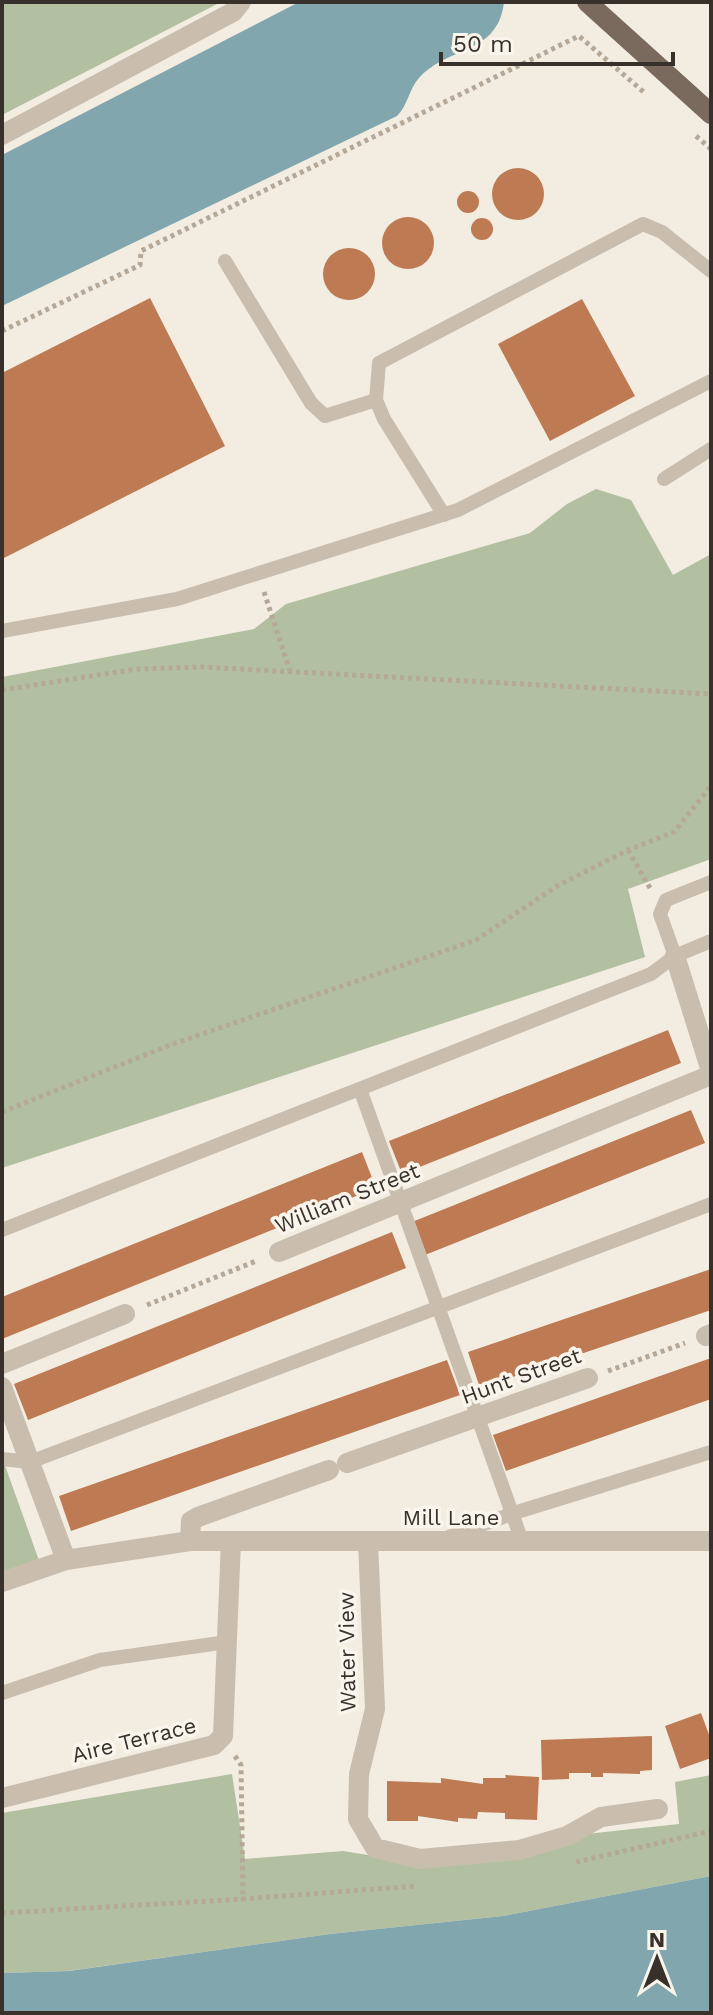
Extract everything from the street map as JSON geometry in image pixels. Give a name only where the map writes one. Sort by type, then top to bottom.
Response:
[{"type":"main road","points":[[587,2],[711,114]]},
{"type":"street","points":[[2,135],[233,12],[241,2]]},
{"type":"street","points":[[675,956],[711,1073]]},
{"type":"street","name":"William Street","points":[[279,1252],[711,1073]]},
{"type":"street","points":[[2,1364],[125,1314]]},
{"type":"street","name":"Hunt Street","points":[[190,1541],[191,1521],[198,1517],[588,1378]]},
{"type":"street","points":[[2,1387],[66,1560]]},
{"type":"street","points":[[2,1582],[66,1560],[190,1541]]},
{"type":"street","name":"Mill Lane","points":[[190,1541],[711,1541]]},
{"type":"street","name":"Aire Terrace","points":[[2,1798],[214,1745],[223,1736],[231,1541]]},
{"type":"street","name":"Water View","points":[[368,1541],[375,1709],[359,1774],[358,1819],[375,1848],[420,1859],[519,1850],[567,1836],[601,1817],[658,1809]]},
{"type":"lane","points":[[444,515],[376,400],[379,363],[643,224],[662,232],[711,271]]},
{"type":"lane","points":[[225,261],[311,403],[325,416],[376,400]]},
{"type":"lane","points":[[2,631],[177,599],[444,515],[711,381]]},
{"type":"lane","points":[[664,479],[711,449]]},
{"type":"lane","points":[[675,956],[660,914],[661,907],[666,900],[711,882]]},
{"type":"lane","points":[[2,1230],[651,974],[675,956],[711,941]]},
{"type":"lane","points":[[360,1089],[522,1541]]},
{"type":"lane","points":[[2,1459],[30,1462],[711,1204]]},
{"type":"lane","points":[[438,1541],[514,1513],[711,1452]]},
{"type":"lane","points":[[2,1693],[100,1660],[227,1642]]},
{"type":"path","points":[[2,331],[140,265],[141,251],[579,36],[651,98]]},
{"type":"path","points":[[687,128],[711,149]]},
{"type":"path","points":[[258,573],[290,671]]},
{"type":"path","points":[[2,690],[137,669],[202,667],[711,694]]},
{"type":"path","points":[[2,1112],[170,1045],[476,940],[557,886],[628,850],[674,832],[711,786]]},
{"type":"path","points":[[628,850],[661,907]]},
{"type":"path","name":"William Street","points":[[125,1314],[279,1252]]},
{"type":"path","name":"Hunt Street","points":[[588,1378],[708,1335]]},
{"type":"path","points":[[2,1913],[243,1899]]},
{"type":"green space","points":[[2,2],[221,2],[2,115]]},
{"type":"green space","points":[[596,489],[631,500],[673,575],[711,554],[711,859],[628,889],[645,957],[2,1168],[2,677],[254,629],[286,604],[530,533],[567,504]]},
{"type":"green space","points":[[2,1457],[41,1566],[2,1582]]},
{"type":"green space","points":[[232,1774],[245,1859],[343,1851],[436,1866],[586,1834],[679,1824],[675,1782],[711,1775],[711,1876],[503,1916],[330,1934],[68,1971],[2,1973],[2,1813]]},
{"type":"water","points":[[299,2],[504,2],[500,19],[492,32],[470,48],[431,67],[419,78],[397,116],[2,306],[2,155]]},
{"type":"water","points":[[711,1876],[711,2013],[2,2013],[2,1973],[69,1971],[330,1934],[503,1916]]},
{"type":"building","points":[[518,168],[537,175],[544,194],[537,213],[518,220],[499,213],[492,194],[499,175]]},
{"type":"building","points":[[468,191],[476,194],[479,202],[476,210],[468,213],[460,210],[457,202],[460,194]]},
{"type":"building","points":[[408,217],[427,224],[434,243],[427,262],[408,269],[389,262],[382,243],[389,224]]},
{"type":"building","points":[[482,218],[490,221],[493,229],[490,237],[482,240],[474,237],[471,229],[474,221]]},
{"type":"building","points":[[349,248],[368,255],[375,274],[368,293],[349,300],[330,293],[323,274],[330,255]]},
{"type":"building","points":[[150,298],[225,446],[2,559],[2,373]]},
{"type":"building","points":[[582,299],[635,396],[550,441],[498,344]]},
{"type":"building","points":[[668,1030],[681,1063],[402,1174],[389,1141]]},
{"type":"building","points":[[691,1110],[705,1143],[425,1255],[412,1222]]},
{"type":"building","points":[[362,1152],[376,1188],[2,1339],[2,1297]]},
{"type":"building","points":[[392,1232],[406,1268],[28,1420],[14,1384]]},
{"type":"building","points":[[711,1269],[711,1310],[480,1388],[468,1352]]},
{"type":"building","points":[[711,1358],[711,1399],[506,1471],[493,1435]]},
{"type":"building","points":[[447,1360],[460,1395],[71,1531],[59,1496]]},
{"type":"building","points":[[701,1713],[711,1740],[711,1758],[680,1769],[665,1726]]},
{"type":"building","points":[[652,1736],[652,1770],[640,1771],[640,1774],[603,1773],[603,1777],[591,1777],[591,1773],[569,1773],[569,1779],[542,1780],[541,1740]]},
{"type":"building","points":[[505,1775],[539,1777],[537,1820],[505,1819],[505,1813],[478,1812],[477,1819],[458,1818],[458,1822],[418,1816],[418,1821],[387,1821],[387,1781],[441,1783],[441,1778],[483,1784],[483,1778],[506,1778]]}]
